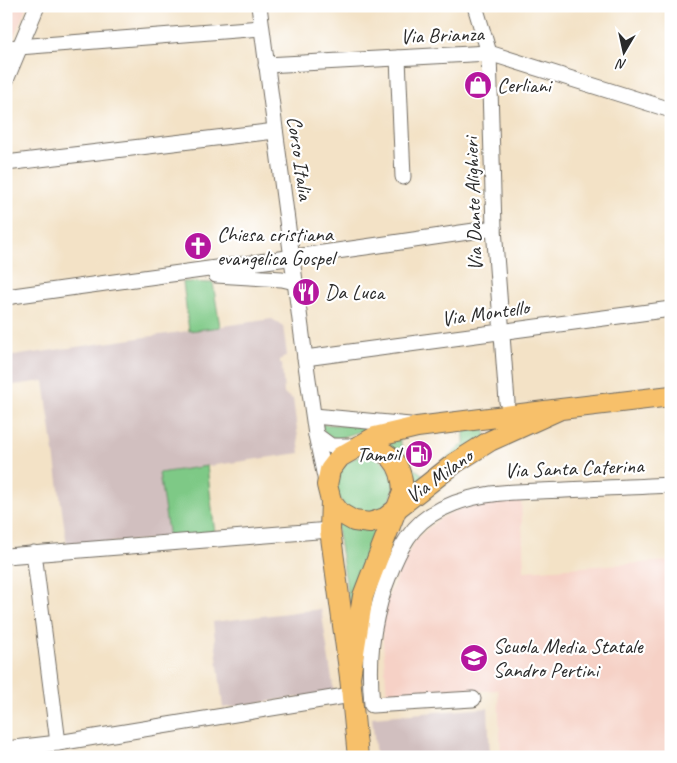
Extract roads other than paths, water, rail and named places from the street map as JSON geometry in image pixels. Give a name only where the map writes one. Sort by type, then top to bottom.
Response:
[{"type":"main road","name":"Via Milano","points":[[358,446],[375,437],[421,426],[671,396]]},
{"type":"main road","name":"Via Milano","points":[[350,686],[354,642],[363,596],[396,508],[455,463],[490,441],[561,409]]},
{"type":"main road","points":[[358,446],[384,452],[396,462],[402,476],[403,492],[396,508],[385,518],[370,522],[354,521],[340,514],[329,493],[330,470],[340,457],[358,446]]},
{"type":"main road","name":"Via Milano","points":[[329,493],[330,530],[358,757]]},
{"type":"street","points":[[6,80],[13,48],[37,6]]},
{"type":"street","name":"Corso Italia","points":[[259,6],[316,435],[329,493]]},
{"type":"street","name":"Via Dante Alighieri","points":[[475,6],[489,53],[494,228],[500,332],[507,402]]},
{"type":"street","points":[[13,48],[261,28]]},
{"type":"street","name":"Via Brianza","points":[[266,65],[489,53],[671,110]]},
{"type":"street","points":[[398,58],[403,178]]},
{"type":"street","points":[[6,163],[275,131]]},
{"type":"street","points":[[6,298],[177,272],[292,259],[494,228]]},
{"type":"street","points":[[177,272],[282,279],[295,282]]},
{"type":"street","name":"Via Montello","points":[[305,358],[671,309]]},
{"type":"street","points":[[314,416],[421,426]]},
{"type":"street","points":[[316,435],[331,446],[358,446]]},
{"type":"street","name":"Via Santa Caterina","points":[[473,699],[372,705],[369,668],[378,609],[390,573],[409,535],[428,517],[455,502],[489,493],[671,485]]},
{"type":"street","points":[[6,556],[330,530]]},
{"type":"street","points":[[34,553],[58,743]]},
{"type":"street","points":[[6,749],[58,743],[350,686]]},
{"type":"place","name":"Cerliani","points":[[478,85]]},
{"type":"place","name":"Chiesa cristiana evangelica Gospel","points":[[198,246]]},
{"type":"place","name":"Da Luca","points":[[306,292]]},
{"type":"place","name":"Tamoil","points":[[419,454]]},
{"type":"place","name":"Scuola Media Statale Sandro Pertini","points":[[474,658]]}]
